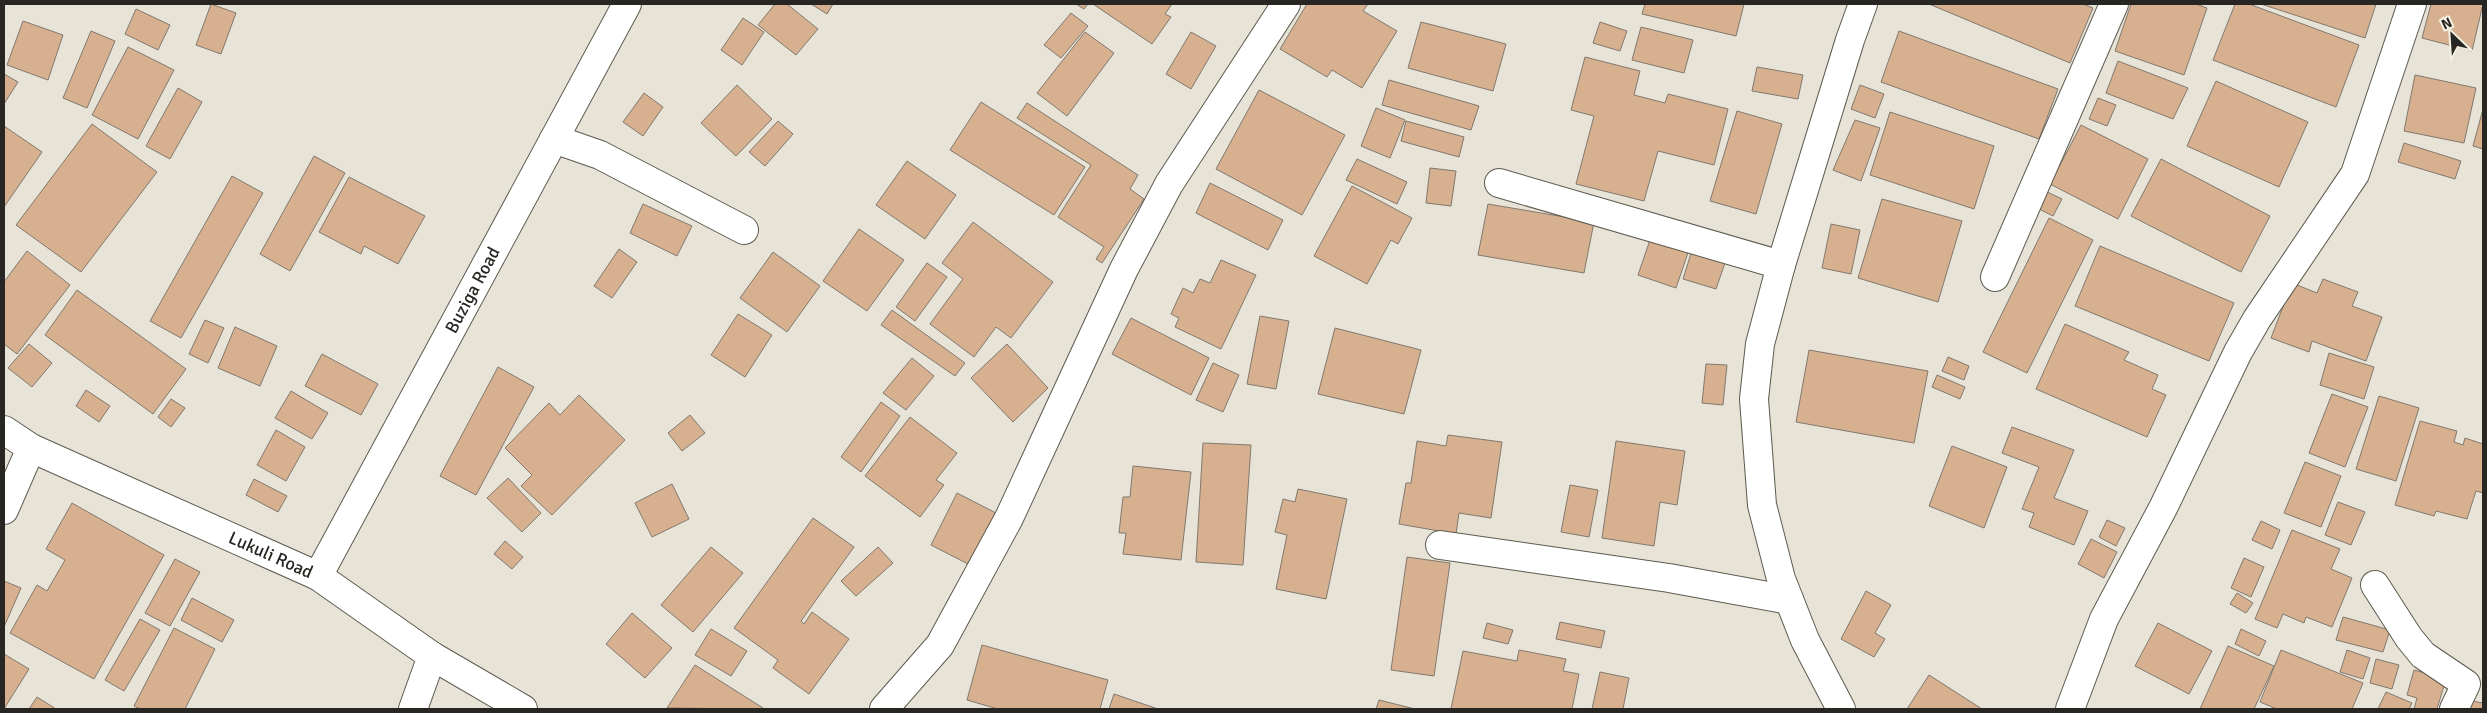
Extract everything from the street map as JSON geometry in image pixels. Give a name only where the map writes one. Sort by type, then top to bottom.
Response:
[{"type":"street","name":"Buziga Road","points":[[318,576],[627,4]]},
{"type":"street","points":[[884,709],[940,645],[1009,518],[1124,269],[1169,184],[1286,4]]},
{"type":"street","points":[[1841,709],[1805,640],[1781,579],[1762,505],[1754,400],[1760,344],[1781,265],[1850,40],[1863,4]]},
{"type":"street","points":[[1995,277],[2114,4]]},
{"type":"street","points":[[2070,709],[2104,619],[2163,508],[2238,352],[2257,319],[2355,174],[2412,4]]},
{"type":"street","points":[[554,139],[600,155],[744,230]]},
{"type":"street","points":[[1500,183],[1781,265]]},
{"type":"street","name":"Lukuli Road","points":[[4,430],[31,448],[318,576],[432,656],[523,709]]},
{"type":"street","points":[[4,510],[31,448]]},
{"type":"street","points":[[1440,545],[1659,577],[1789,600]]},
{"type":"street","points":[[2375,585],[2409,638],[2423,655],[2466,684],[2454,709]]},
{"type":"street","points":[[414,709],[432,656]]},
{"type":"building","points":[[211,4],[236,13],[221,54],[196,45]]},
{"type":"building","points":[[775,4],[787,4],[818,29],[796,55],[758,25]]},
{"type":"building","points":[[811,4],[833,4],[827,14]]},
{"type":"building","points":[[1076,4],[1088,4],[1084,9]]},
{"type":"building","points":[[1093,4],[1172,4],[1165,14],[1171,17],[1152,44]]},
{"type":"building","points":[[1307,4],[1368,4],[1363,11],[1397,31],[1362,88],[1332,70],[1327,77],[1280,49]]},
{"type":"building","points":[[1645,4],[1744,4],[1736,36],[1642,14]]},
{"type":"building","points":[[1929,4],[2083,4],[2093,8],[2070,63]]},
{"type":"building","points":[[2131,4],[2196,4],[2207,8],[2184,75],[2115,51]]},
{"type":"building","points":[[2235,4],[2249,4],[2359,45],[2336,107],[2213,60]]},
{"type":"building","points":[[2261,4],[2376,4],[2365,38]]},
{"type":"building","points":[[2431,4],[2483,4],[2472,51],[2422,38]]},
{"type":"building","points":[[136,9],[170,25],[158,50],[125,34]]},
{"type":"building","points":[[1071,13],[1088,26],[1061,58],[1044,45]]},
{"type":"building","points":[[743,18],[764,32],[742,65],[721,50]]},
{"type":"building","points":[[23,21],[63,35],[48,80],[7,65]]},
{"type":"building","points":[[1421,22],[1506,44],[1493,91],[1408,68]]},
{"type":"building","points":[[1600,22],[1627,31],[1620,51],[1593,43]]},
{"type":"building","points":[[1641,27],[1693,40],[1684,73],[1632,60]]},
{"type":"building","points":[[91,31],[115,41],[87,108],[63,98]]},
{"type":"building","points":[[1899,31],[2058,89],[2039,139],[1881,82]]},
{"type":"building","points":[[1085,32],[1114,53],[1067,116],[1037,93]]},
{"type":"building","points":[[1191,32],[1216,46],[1191,89],[1166,74]]},
{"type":"building","points":[[128,47],[174,70],[138,139],[92,115]]},
{"type":"building","points":[[1585,57],[1640,71],[1634,95],[1665,103],[1668,94],[1728,109],[1714,165],[1658,151],[1644,201],[1576,184],[1594,116],[1571,110]]},
{"type":"building","points":[[2118,61],[2188,88],[2173,119],[2106,93]]},
{"type":"building","points":[[1757,67],[1803,75],[1798,99],[1752,91]]},
{"type":"building","points":[[4,74],[18,82],[4,104]]},
{"type":"building","points":[[2415,75],[2476,88],[2464,143],[2404,131]]},
{"type":"building","points":[[1389,80],[1479,106],[1471,130],[1382,105]]},
{"type":"building","points":[[2216,81],[2308,122],[2279,187],[2187,146]]},
{"type":"building","points":[[737,85],[772,119],[736,156],[701,123]]},
{"type":"building","points":[[1860,85],[1884,94],[1875,118],[1851,109]]},
{"type":"building","points":[[178,88],[202,102],[170,159],[146,146]]},
{"type":"building","points":[[1259,90],[1345,135],[1302,215],[1216,169]]},
{"type":"building","points":[[644,93],[663,107],[643,136],[623,122]]},
{"type":"building","points":[[2098,98],[2116,105],[2107,126],[2089,119]]},
{"type":"building","points":[[981,102],[1085,167],[1054,215],[950,150]]},
{"type":"building","points":[[1027,103],[1138,175],[1130,189],[1144,199],[1102,263],[1096,259],[1104,247],[1058,217],[1091,165],[1017,118]]},
{"type":"building","points":[[1376,108],[1405,120],[1390,158],[1361,146]]},
{"type":"building","points":[[2483,109],[2483,149],[2473,146]]},
{"type":"building","points":[[1737,111],[1782,124],[1756,214],[1710,201]]},
{"type":"building","points":[[1890,112],[1994,146],[1974,209],[1870,175]]},
{"type":"building","points":[[1855,120],[1880,128],[1861,181],[1833,170]]},
{"type":"building","points":[[778,121],[793,134],[765,166],[749,152]]},
{"type":"building","points":[[1406,121],[1464,137],[1459,157],[1401,141]]},
{"type":"building","points":[[92,124],[157,172],[81,272],[16,225]]},
{"type":"building","points":[[2081,125],[2148,159],[2118,219],[2050,184]]},
{"type":"building","points":[[4,126],[42,152],[4,207]]},
{"type":"building","points":[[2404,143],[2461,161],[2455,179],[2398,162]]},
{"type":"building","points":[[314,156],[345,173],[290,271],[260,254]]},
{"type":"building","points":[[1357,159],[1407,182],[1397,204],[1346,180]]},
{"type":"building","points":[[2161,159],[2270,216],[2241,272],[2131,216]]},
{"type":"building","points":[[907,161],[956,195],[925,239],[876,205]]},
{"type":"building","points":[[1430,168],[1456,171],[1451,206],[1426,203]]},
{"type":"building","points":[[232,176],[263,193],[181,338],[150,321]]},
{"type":"building","points":[[349,177],[425,216],[398,264],[364,246],[361,254],[319,232]]},
{"type":"building","points":[[1210,183],[1283,220],[1268,250],[1196,213]]},
{"type":"building","points":[[1352,186],[1412,218],[1398,244],[1391,240],[1367,284],[1314,256]]},
{"type":"building","points":[[2045,191],[2062,199],[2053,216],[2037,208]]},
{"type":"building","points":[[1882,199],[1962,221],[1938,302],[1858,278]]},
{"type":"building","points":[[643,204],[692,226],[677,256],[630,233]]},
{"type":"building","points":[[1488,204],[1594,222],[1584,273],[1478,255]]},
{"type":"building","points":[[2049,218],[2093,240],[2027,373],[1983,352]]},
{"type":"building","points":[[973,222],[1053,282],[1011,338],[996,327],[974,357],[930,324],[963,279],[942,263]]},
{"type":"building","points":[[1831,224],[1860,230],[1851,274],[1822,268]]},
{"type":"building","points":[[859,229],[904,260],[867,311],[823,281]]},
{"type":"building","points":[[1652,234],[1690,247],[1676,288],[1638,275]]},
{"type":"building","points":[[2100,246],[2234,303],[2209,361],[2075,306]]},
{"type":"building","points":[[1693,247],[1727,257],[1716,289],[1683,279]]},
{"type":"building","points":[[619,249],[637,262],[612,298],[594,286]]},
{"type":"building","points":[[27,251],[70,285],[17,354],[4,344],[4,282]]},
{"type":"building","points":[[773,252],[820,286],[787,332],[740,298]]},
{"type":"building","points":[[1221,260],[1256,275],[1221,349],[1175,327],[1179,318],[1171,314],[1183,288],[1193,293],[1200,279],[1210,283]]},
{"type":"building","points":[[927,263],[947,277],[915,321],[896,307]]},
{"type":"building","points":[[2323,279],[2358,292],[2352,306],[2382,317],[2366,361],[2312,341],[2309,352],[2271,338],[2292,283],[2317,293]]},
{"type":"building","points":[[77,290],[186,369],[153,414],[45,335]]},
{"type":"building","points":[[892,310],[965,363],[955,376],[881,325]]},
{"type":"building","points":[[738,314],[772,335],[745,377],[711,355]]},
{"type":"building","points":[[1260,316],[1289,321],[1276,389],[1247,384]]},
{"type":"building","points":[[1131,318],[1209,358],[1191,395],[1112,354]]},
{"type":"building","points":[[205,320],[224,328],[208,363],[189,354]]},
{"type":"building","points":[[2065,324],[2129,352],[2124,360],[2158,375],[2152,389],[2166,395],[2147,437],[2036,389]]},
{"type":"building","points":[[235,327],[277,346],[260,386],[218,368]]},
{"type":"building","points":[[1335,328],[1421,350],[1404,414],[1318,394]]},
{"type":"building","points":[[29,344],[52,363],[32,387],[8,368]]},
{"type":"building","points":[[1007,344],[1048,388],[1013,422],[971,378]]},
{"type":"building","points":[[1809,350],[1928,371],[1914,443],[1796,422]]},
{"type":"building","points":[[2329,353],[2374,367],[2364,399],[2320,385]]},
{"type":"building","points":[[322,354],[378,384],[361,415],[305,386]]},
{"type":"building","points":[[1948,357],[1969,366],[1964,380],[1942,371]]},
{"type":"building","points":[[912,358],[934,376],[906,410],[883,393]]},
{"type":"building","points":[[1213,363],[1239,375],[1223,412],[1196,400]]},
{"type":"building","points":[[1706,364],[1727,365],[1723,405],[1702,403]]},
{"type":"building","points":[[498,367],[534,387],[476,495],[440,476]]},
{"type":"building","points":[[1937,375],[1965,387],[1960,399],[1932,387]]},
{"type":"building","points":[[86,390],[110,406],[99,422],[76,406]]},
{"type":"building","points":[[291,391],[328,413],[312,439],[275,418]]},
{"type":"building","points":[[2332,394],[2368,407],[2345,467],[2309,453]]},
{"type":"building","points":[[579,395],[625,440],[552,515],[521,486],[532,475],[505,448],[549,403],[560,415]]},
{"type":"building","points":[[2379,396],[2419,408],[2396,481],[2356,469]]},
{"type":"building","points":[[171,399],[185,408],[171,427],[158,417]]},
{"type":"building","points":[[881,402],[900,416],[861,472],[841,457]]},
{"type":"building","points":[[690,415],[705,433],[682,451],[668,433]]},
{"type":"building","points":[[910,417],[957,453],[936,480],[944,485],[920,517],[865,476]]},
{"type":"building","points":[[2420,421],[2457,431],[2454,442],[2463,445],[2465,438],[2483,444],[2483,493],[2476,491],[2467,519],[2436,511],[2434,516],[2395,505]]},
{"type":"building","points":[[2012,427],[2074,450],[2054,498],[2088,511],[2074,545],[2029,527],[2034,513],[2022,509],[2039,467],[2002,453]]},
{"type":"building","points":[[276,430],[305,447],[286,481],[257,465]]},
{"type":"building","points":[[1448,435],[1502,442],[1491,518],[1459,513],[1456,534],[1399,524],[1406,483],[1411,483],[1417,441],[1446,446]]},
{"type":"building","points":[[1616,441],[1685,451],[1677,505],[1660,502],[1654,546],[1602,538]]},
{"type":"building","points":[[1203,443],[1251,445],[1243,565],[1196,562]]},
{"type":"building","points":[[1952,446],[2007,467],[1984,528],[1929,506]]},
{"type":"building","points":[[2305,462],[2341,476],[2321,527],[2284,513]]},
{"type":"building","points":[[1133,466],[1191,472],[1181,560],[1123,554],[1126,533],[1119,533],[1123,497],[1130,497]]},
{"type":"building","points":[[508,478],[541,513],[522,532],[487,498]]},
{"type":"building","points":[[254,479],[287,496],[278,512],[246,495]]},
{"type":"building","points":[[672,484],[689,519],[652,537],[635,503]]},
{"type":"building","points":[[1570,485],[1598,490],[1589,537],[1561,532]]},
{"type":"building","points":[[1298,489],[1347,499],[1326,599],[1276,589],[1287,535],[1275,532],[1283,499],[1295,502]]},
{"type":"building","points":[[957,493],[996,513],[970,565],[931,545]]},
{"type":"building","points":[[2338,502],[2365,512],[2351,545],[2325,535]]},
{"type":"building","points":[[72,503],[164,555],[94,679],[10,633],[37,585],[47,591],[65,560],[46,549]]},
{"type":"building","points":[[813,518],[854,547],[801,621],[804,624],[812,612],[849,639],[809,694],[773,668],[778,660],[734,628]]},
{"type":"building","points":[[2107,520],[2125,528],[2116,546],[2099,537]]},
{"type":"building","points":[[2261,521],[2280,530],[2272,549],[2252,540]]},
{"type":"building","points":[[2292,530],[2340,549],[2331,569],[2352,578],[2332,627],[2306,617],[2304,623],[2283,614],[2277,628],[2255,619]]},
{"type":"building","points":[[2091,539],[2117,552],[2104,578],[2078,564]]},
{"type":"building","points":[[505,541],[523,557],[512,569],[494,554]]},
{"type":"building","points":[[711,547],[743,573],[693,632],[661,605]]},
{"type":"building","points":[[878,547],[893,563],[856,596],[841,581]]},
{"type":"building","points":[[1407,557],[1450,563],[1434,676],[1391,670]]},
{"type":"building","points":[[2244,558],[2264,567],[2251,597],[2231,588]]},
{"type":"building","points":[[175,559],[200,572],[170,626],[145,613]]},
{"type":"building","points":[[4,581],[21,588],[4,627]]},
{"type":"building","points":[[1866,591],[1891,605],[1875,633],[1885,639],[1874,657],[1841,639]]},
{"type":"building","points":[[2237,593],[2253,603],[2246,613],[2230,604]]},
{"type":"building","points":[[192,598],[234,620],[222,642],[181,620]]},
{"type":"building","points":[[632,613],[672,648],[645,678],[606,644]]},
{"type":"building","points":[[2343,617],[2390,630],[2383,652],[2336,640]]},
{"type":"building","points":[[140,619],[160,630],[124,691],[105,680]]},
{"type":"building","points":[[1560,622],[1605,631],[1601,648],[1556,639]]},
{"type":"building","points":[[1487,623],[1513,630],[1508,644],[1483,638]]},
{"type":"building","points":[[2158,623],[2212,651],[2189,694],[2135,666]]},
{"type":"building","points":[[174,628],[215,649],[185,709],[141,709],[134,706]]},
{"type":"building","points":[[711,629],[747,651],[731,676],[695,655]]},
{"type":"building","points":[[2241,629],[2266,641],[2259,656],[2235,644]]},
{"type":"building","points":[[982,645],[1108,680],[1100,709],[998,709],[967,700]]},
{"type":"building","points":[[2228,646],[2274,666],[2254,709],[2200,709]]},
{"type":"building","points":[[1519,650],[1566,659],[1563,671],[1579,674],[1572,709],[1451,709],[1463,651],[1517,661]]},
{"type":"building","points":[[2281,650],[2363,683],[2352,709],[2277,709],[2260,702]]},
{"type":"building","points":[[2347,650],[2370,658],[2363,679],[2340,672]]},
{"type":"building","points":[[4,654],[29,669],[4,709]]},
{"type":"building","points":[[2376,659],[2399,665],[2392,689],[2370,683]]},
{"type":"building","points":[[695,665],[763,708],[667,708]]},
{"type":"building","points":[[2414,670],[2446,679],[2437,709],[2414,709],[2417,698],[2407,695]]},
{"type":"building","points":[[1600,672],[1629,678],[1623,709],[1592,709]]},
{"type":"building","points":[[1929,675],[1982,709],[1907,709]]},
{"type":"building","points":[[2386,692],[2412,703],[2409,709],[2378,709]]},
{"type":"building","points":[[1114,694],[1158,709],[1109,709]]},
{"type":"building","points":[[37,697],[56,709],[29,709]]},
{"type":"building","points":[[1379,700],[1415,709],[1376,709]]},
{"type":"building","points":[[2472,701],[2483,703],[2483,709],[2470,709]]}]
